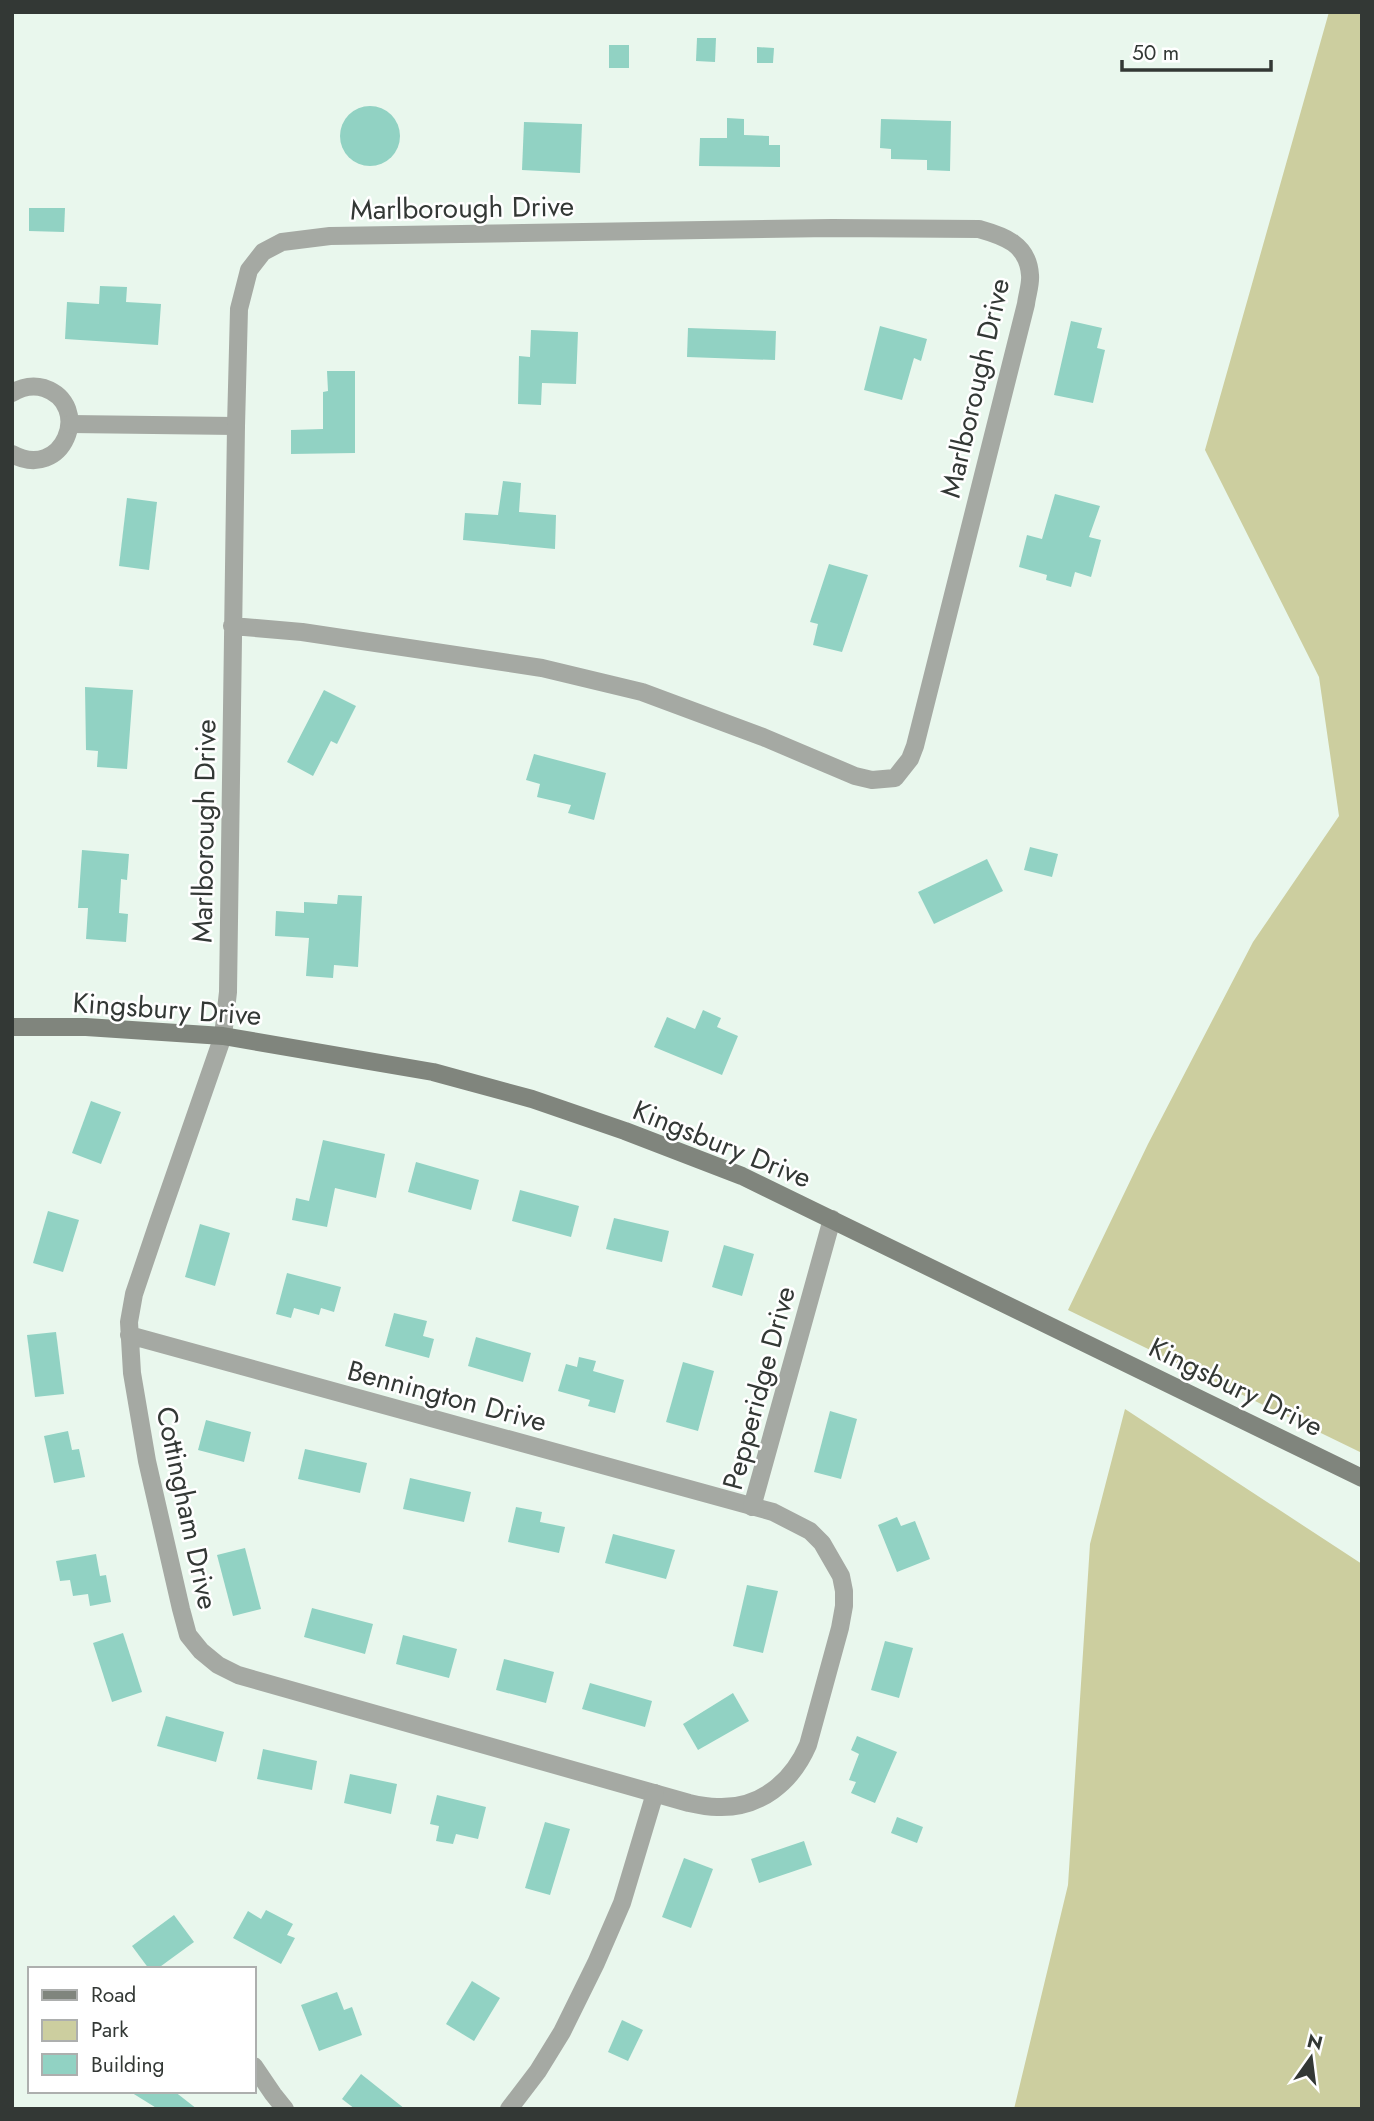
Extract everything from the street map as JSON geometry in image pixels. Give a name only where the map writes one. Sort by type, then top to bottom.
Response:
[{"type":"street","name":"Marlborough Drive","points":[[223,1036],[228,992],[232,626],[239,309],[249,270],[256,260],[271,246],[311,238],[832,228],[979,229],[1011,240],[1020,249],[1030,275],[1026,304],[915,746],[910,760],[895,778],[872,780],[855,776],[763,737],[642,692],[542,668],[316,633],[232,626]]},
{"type":"street","points":[[12,393],[29,387],[49,390],[64,404],[70,424],[67,439],[53,454],[34,460],[12,454]]},
{"type":"street","points":[[70,424],[236,426]]},
{"type":"street","name":"Kingsbury Drive","points":[[12,1027],[86,1027],[223,1036],[433,1072],[532,1099],[742,1176],[1362,1478]]},
{"type":"street","name":"Cottingham Drive","points":[[223,1036],[134,1294],[129,1322],[132,1373],[147,1461],[188,1635],[201,1651],[218,1665],[238,1675],[655,1794]]},
{"type":"street","name":"Pepperidge Drive","points":[[655,1794],[718,1808],[740,1805],[777,1789],[790,1777],[807,1745],[840,1628],[845,1591],[831,1557],[810,1531],[773,1512],[751,1507],[832,1219]]},
{"type":"street","name":"Bennington Drive","points":[[129,1335],[751,1507]]},
{"type":"street","points":[[509,2109],[538,2071],[562,2032],[596,1963],[622,1903],[655,1794]]},
{"type":"street","points":[[256,2069],[285,2109]]},
{"type":"green space","points":[[1329,12],[1362,12],[1362,1453],[1068,1310],[1148,1144],[1253,942],[1339,816],[1319,677],[1205,450]]},
{"type":"green space","points":[[1125,1409],[1362,1564],[1362,2109],[1014,2109],[1068,1885],[1090,1544]]},
{"type":"building","points":[[697,38],[716,38],[715,62],[696,61]]},
{"type":"building","points":[[609,45],[629,45],[629,68],[609,68]]},
{"type":"building","points":[[757,47],[774,48],[773,63],[757,63]]},
{"type":"building","points":[[370,106],[387,111],[395,119],[400,136],[395,153],[387,161],[370,166],[353,161],[345,153],[340,136],[345,119],[353,111]]},
{"type":"building","points":[[727,118],[744,119],[744,135],[769,136],[769,145],[780,145],[780,167],[699,166],[700,138],[727,138]]},
{"type":"building","points":[[881,119],[951,121],[950,171],[927,170],[927,160],[891,159],[891,149],[880,148]]},
{"type":"building","points":[[524,122],[582,124],[580,173],[522,170]]},
{"type":"building","points":[[29,208],[65,208],[64,232],[29,231]]},
{"type":"building","points":[[100,286],[127,287],[126,302],[161,304],[158,345],[65,339],[67,302],[99,304]]},
{"type":"building","points":[[1071,321],[1102,328],[1097,348],[1105,350],[1093,403],[1054,395]]},
{"type":"building","points":[[880,326],[927,339],[921,361],[914,358],[902,400],[864,390]]},
{"type":"building","points":[[688,328],[776,331],[775,360],[687,357]]},
{"type":"building","points":[[531,330],[578,332],[576,384],[542,383],[541,405],[518,404],[519,356],[530,357]]},
{"type":"building","points":[[327,371],[355,371],[355,453],[291,454],[291,430],[323,429],[323,392],[328,391]]},
{"type":"building","points":[[503,481],[521,483],[519,512],[556,515],[555,549],[463,540],[465,513],[498,515]]},
{"type":"building","points":[[1055,494],[1100,506],[1089,537],[1101,540],[1091,577],[1075,572],[1071,587],[1046,580],[1047,575],[1019,567],[1027,535],[1042,539]]},
{"type":"building","points":[[127,498],[157,502],[149,570],[119,566]]},
{"type":"building","points":[[829,564],[868,575],[842,652],[813,645],[818,624],[810,622]]},
{"type":"building","points":[[85,687],[133,690],[127,769],[97,767],[98,751],[86,750]]},
{"type":"building","points":[[324,690],[356,706],[337,744],[331,741],[313,776],[287,762]]},
{"type":"building","points":[[534,754],[606,773],[594,820],[568,813],[571,805],[537,797],[540,784],[526,780]]},
{"type":"building","points":[[1030,847],[1058,854],[1052,877],[1024,870]]},
{"type":"building","points":[[82,850],[129,854],[127,880],[121,879],[119,913],[128,914],[126,942],[86,939],[88,908],[78,908]]},
{"type":"building","points":[[987,859],[1003,891],[934,924],[918,892]]},
{"type":"building","points":[[338,895],[362,896],[358,967],[334,965],[333,978],[306,976],[309,938],[275,936],[276,911],[304,913],[304,902],[337,904]]},
{"type":"building","points":[[703,1010],[721,1018],[717,1027],[738,1036],[722,1075],[654,1047],[667,1017],[695,1029]]},
{"type":"building","points":[[91,1101],[121,1112],[101,1164],[72,1153]]},
{"type":"building","points":[[323,1140],[385,1154],[376,1198],[335,1188],[327,1227],[292,1220],[296,1198],[309,1201]]},
{"type":"building","points":[[416,1162],[479,1180],[471,1210],[408,1192]]},
{"type":"building","points":[[520,1190],[579,1206],[571,1237],[512,1221]]},
{"type":"building","points":[[48,1211],[79,1220],[63,1272],[33,1263]]},
{"type":"building","points":[[614,1218],[669,1231],[662,1262],[606,1249]]},
{"type":"building","points":[[200,1224],[230,1233],[215,1286],[185,1277]]},
{"type":"building","points":[[724,1245],[754,1254],[742,1296],[712,1287]]},
{"type":"building","points":[[287,1273],[341,1287],[334,1312],[321,1308],[319,1315],[294,1308],[291,1318],[276,1314]]},
{"type":"building","points":[[394,1313],[427,1321],[423,1336],[434,1339],[429,1358],[385,1346]]},
{"type":"building","points":[[56,1332],[64,1394],[35,1397],[27,1335]]},
{"type":"building","points":[[476,1337],[531,1353],[523,1382],[468,1366]]},
{"type":"building","points":[[579,1357],[596,1361],[593,1371],[624,1380],[615,1413],[588,1406],[590,1400],[558,1391],[566,1364],[577,1367]]},
{"type":"building","points":[[683,1362],[714,1371],[698,1431],[666,1422]]},
{"type":"building","points":[[830,1411],[857,1419],[841,1479],[814,1472]]},
{"type":"building","points":[[206,1420],[251,1432],[244,1462],[198,1450]]},
{"type":"building","points":[[68,1431],[72,1450],[79,1449],[85,1477],[54,1483],[44,1436]]},
{"type":"building","points":[[305,1449],[367,1463],[360,1493],[298,1479]]},
{"type":"building","points":[[410,1478],[471,1492],[464,1522],[403,1509]]},
{"type":"building","points":[[516,1507],[542,1512],[540,1522],[565,1527],[559,1553],[508,1542]]},
{"type":"building","points":[[897,1517],[901,1526],[915,1521],[930,1559],[897,1572],[878,1525]]},
{"type":"building","points":[[613,1534],[675,1550],[666,1579],[605,1563]]},
{"type":"building","points":[[245,1548],[261,1609],[233,1616],[217,1555]]},
{"type":"building","points":[[96,1554],[100,1576],[106,1575],[111,1602],[90,1606],[88,1594],[73,1596],[70,1580],[60,1581],[56,1561]]},
{"type":"building","points":[[747,1585],[778,1591],[763,1653],[733,1646]]},
{"type":"building","points":[[312,1608],[373,1624],[365,1654],[304,1637]]},
{"type":"building","points":[[123,1633],[142,1692],[112,1702],[93,1643]]},
{"type":"building","points":[[403,1635],[457,1649],[449,1678],[396,1664]]},
{"type":"building","points":[[885,1641],[913,1648],[899,1698],[871,1690]]},
{"type":"building","points":[[504,1659],[554,1672],[546,1703],[496,1690]]},
{"type":"building","points":[[590,1683],[652,1701],[645,1727],[582,1709]]},
{"type":"building","points":[[733,1693],[749,1721],[698,1750],[683,1724]]},
{"type":"building","points":[[166,1716],[224,1732],[216,1762],[157,1746]]},
{"type":"building","points":[[857,1736],[897,1752],[875,1803],[851,1793],[856,1782],[849,1780],[859,1754],[851,1750]]},
{"type":"building","points":[[263,1749],[317,1761],[312,1790],[257,1779]]},
{"type":"building","points":[[350,1774],[397,1784],[391,1814],[344,1803]]},
{"type":"building","points":[[437,1795],[486,1807],[478,1839],[456,1834],[453,1844],[436,1841],[439,1826],[430,1824]]},
{"type":"building","points":[[897,1817],[923,1827],[917,1843],[891,1833]]},
{"type":"building","points":[[545,1822],[570,1829],[550,1895],[525,1888]]},
{"type":"building","points":[[804,1841],[812,1865],[759,1883],[751,1859]]},
{"type":"building","points":[[684,1858],[713,1869],[691,1928],[662,1917]]},
{"type":"building","points":[[266,1910],[293,1924],[287,1935],[295,1938],[281,1964],[233,1938],[248,1911],[261,1919]]},
{"type":"building","points":[[174,1915],[194,1942],[160,1967],[148,1967],[132,1946]]},
{"type":"building","points":[[472,1981],[500,1998],[474,2041],[446,2024]]},
{"type":"building","points":[[337,1992],[344,2010],[352,2007],[362,2035],[319,2051],[301,2005]]},
{"type":"building","points":[[622,2020],[643,2030],[628,2061],[608,2052]]},
{"type":"building","points":[[361,2074],[405,2109],[355,2109],[342,2099]]},
{"type":"building","points":[[132,2093],[177,2093],[197,2109],[158,2109]]}]
